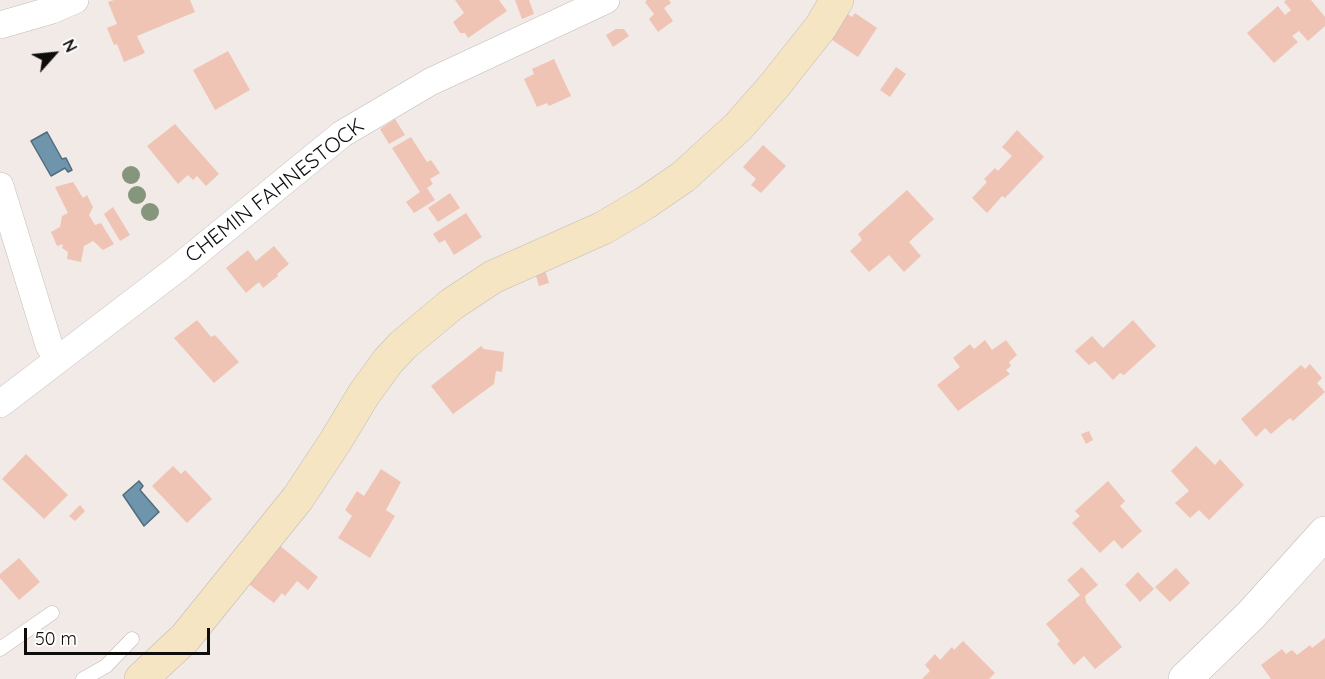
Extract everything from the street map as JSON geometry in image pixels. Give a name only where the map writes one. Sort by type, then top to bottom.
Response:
[{"type":"main road","points":[[141,679],[185,638],[284,516],[335,442],[364,394],[403,345],[452,304],[493,277],[603,228],[683,177],[738,127],[774,86],[820,28],[837,0]]},
{"type":"street","points":[[0,25],[52,10],[75,0]]},
{"type":"street","name":"CHEMIN FAHNESTOCK","points":[[0,404],[178,268],[342,135],[430,82],[606,0]]},
{"type":"street","points":[[0,186],[49,345],[57,359]]},
{"type":"street","points":[[1185,679],[1251,615],[1325,533]]},
{"type":"lane","points":[[0,649],[52,613]]},
{"type":"lane","points":[[83,679],[106,666],[132,639]]},
{"type":"water","points":[[47,132],[62,159],[66,158],[72,170],[68,172],[65,168],[51,176],[31,141]]},
{"type":"water","points":[[139,481],[143,486],[140,490],[159,512],[144,526],[123,495]]},
{"type":"building","points":[[114,0],[190,0],[195,12],[137,36],[145,53],[124,62],[107,28],[117,24],[108,2]]},
{"type":"building","points":[[455,0],[499,0],[507,11],[468,38],[465,33],[460,33],[453,22],[464,13]]},
{"type":"building","points":[[515,0],[529,0],[534,14],[522,19]]},
{"type":"building","points":[[647,0],[669,0],[671,3],[664,8],[673,21],[658,32],[649,19],[654,14],[645,2]]},
{"type":"building","points":[[1286,0],[1311,0],[1325,17],[1325,26],[1308,41],[1299,31],[1292,36],[1298,42],[1274,63],[1247,33],[1278,6],[1285,15],[1291,10],[1284,2]]},
{"type":"building","points":[[845,12],[852,17],[855,13],[877,28],[858,57],[829,38]]},
{"type":"building","points":[[616,29],[624,29],[629,36],[613,47],[606,35]]},
{"type":"building","points":[[228,51],[250,90],[215,110],[193,70]]},
{"type":"building","points":[[554,59],[571,96],[549,106],[547,103],[537,107],[524,79],[534,74],[532,69]]},
{"type":"building","points":[[896,67],[906,74],[890,97],[880,90]]},
{"type":"building","points":[[395,119],[405,135],[389,144],[380,129]]},
{"type":"building","points":[[175,124],[219,174],[206,186],[197,176],[193,180],[188,175],[178,184],[147,146]]},
{"type":"building","points":[[1017,130],[1044,157],[1005,198],[1002,196],[987,213],[972,198],[987,182],[984,179],[995,168],[998,171],[1012,156],[1002,147]]},
{"type":"building","points":[[411,137],[427,162],[431,160],[440,173],[430,179],[433,184],[427,188],[435,200],[414,213],[406,202],[420,192],[392,148]]},
{"type":"building","points":[[763,145],[786,166],[761,193],[751,185],[756,179],[743,167]]},
{"type":"building","points":[[73,182],[83,198],[87,195],[93,207],[89,215],[95,225],[101,223],[114,244],[103,250],[93,241],[84,246],[81,262],[67,259],[68,252],[62,248],[63,244],[57,246],[51,232],[60,227],[62,216],[68,213],[55,187]]},
{"type":"building","points":[[907,190],[934,219],[909,242],[921,256],[904,272],[889,255],[869,272],[850,251],[862,240],[858,234]]},
{"type":"building","points":[[450,193],[460,208],[438,222],[428,208]]},
{"type":"building","points":[[113,207],[130,235],[120,241],[104,214]]},
{"type":"building","points":[[466,213],[482,237],[454,255],[445,240],[439,243],[433,234]]},
{"type":"building","points":[[274,246],[289,264],[263,288],[259,282],[246,293],[226,268],[248,250],[256,261]]},
{"type":"building","points":[[545,270],[549,283],[539,286],[535,273]]},
{"type":"building","points":[[197,320],[211,337],[215,335],[239,362],[214,383],[174,338]]},
{"type":"building","points":[[1133,320],[1156,346],[1124,375],[1120,373],[1113,380],[1095,361],[1089,365],[1075,351],[1092,336],[1103,348]]},
{"type":"building","points":[[985,340],[992,350],[1006,340],[1017,355],[1009,362],[1011,366],[1006,370],[1010,374],[958,411],[937,385],[960,367],[953,358],[970,344],[974,349]]},
{"type":"building","points":[[481,346],[484,349],[504,352],[502,372],[496,371],[494,384],[453,414],[431,386]]},
{"type":"building","points":[[1310,364],[1322,378],[1317,383],[1325,392],[1293,421],[1290,418],[1271,434],[1265,428],[1256,437],[1241,419],[1301,365],[1305,369]]},
{"type":"building","points":[[1089,431],[1093,440],[1086,444],[1081,434]]},
{"type":"building","points":[[1196,446],[1215,465],[1220,459],[1244,485],[1209,520],[1199,510],[1190,518],[1175,503],[1189,491],[1171,471]]},
{"type":"building","points":[[26,454],[68,495],[44,519],[2,479]]},
{"type":"building","points":[[173,466],[181,474],[185,470],[212,499],[187,523],[152,486]]},
{"type":"building","points":[[381,469],[401,482],[386,510],[395,516],[370,558],[338,538],[352,516],[345,510],[357,491],[364,496]]},
{"type":"building","points":[[1108,481],[1125,501],[1120,506],[1142,531],[1122,549],[1114,540],[1100,553],[1072,523],[1080,516],[1075,511]]},
{"type":"building","points":[[80,505],[85,511],[75,521],[69,516]]},
{"type":"building","points":[[278,544],[318,577],[308,590],[297,581],[285,596],[282,593],[274,603],[246,582]]},
{"type":"building","points":[[19,558],[40,582],[19,600],[0,578],[0,574]]},
{"type":"building","points":[[1082,567],[1098,585],[1085,596],[1086,602],[1122,647],[1095,669],[1084,656],[1074,665],[1057,644],[1060,641],[1046,624],[1080,595],[1067,580]]},
{"type":"building","points":[[1176,568],[1190,583],[1170,602],[1155,587]]},
{"type":"building","points":[[1138,572],[1154,589],[1140,602],[1125,585]]},
{"type":"building","points":[[1325,638],[1325,679],[1271,679],[1261,665],[1282,649],[1286,654],[1292,650],[1297,655],[1310,645],[1312,648]]},
{"type":"building","points":[[963,641],[995,673],[989,679],[922,679],[930,671],[925,665],[935,654],[940,660],[952,647],[954,650]]}]
